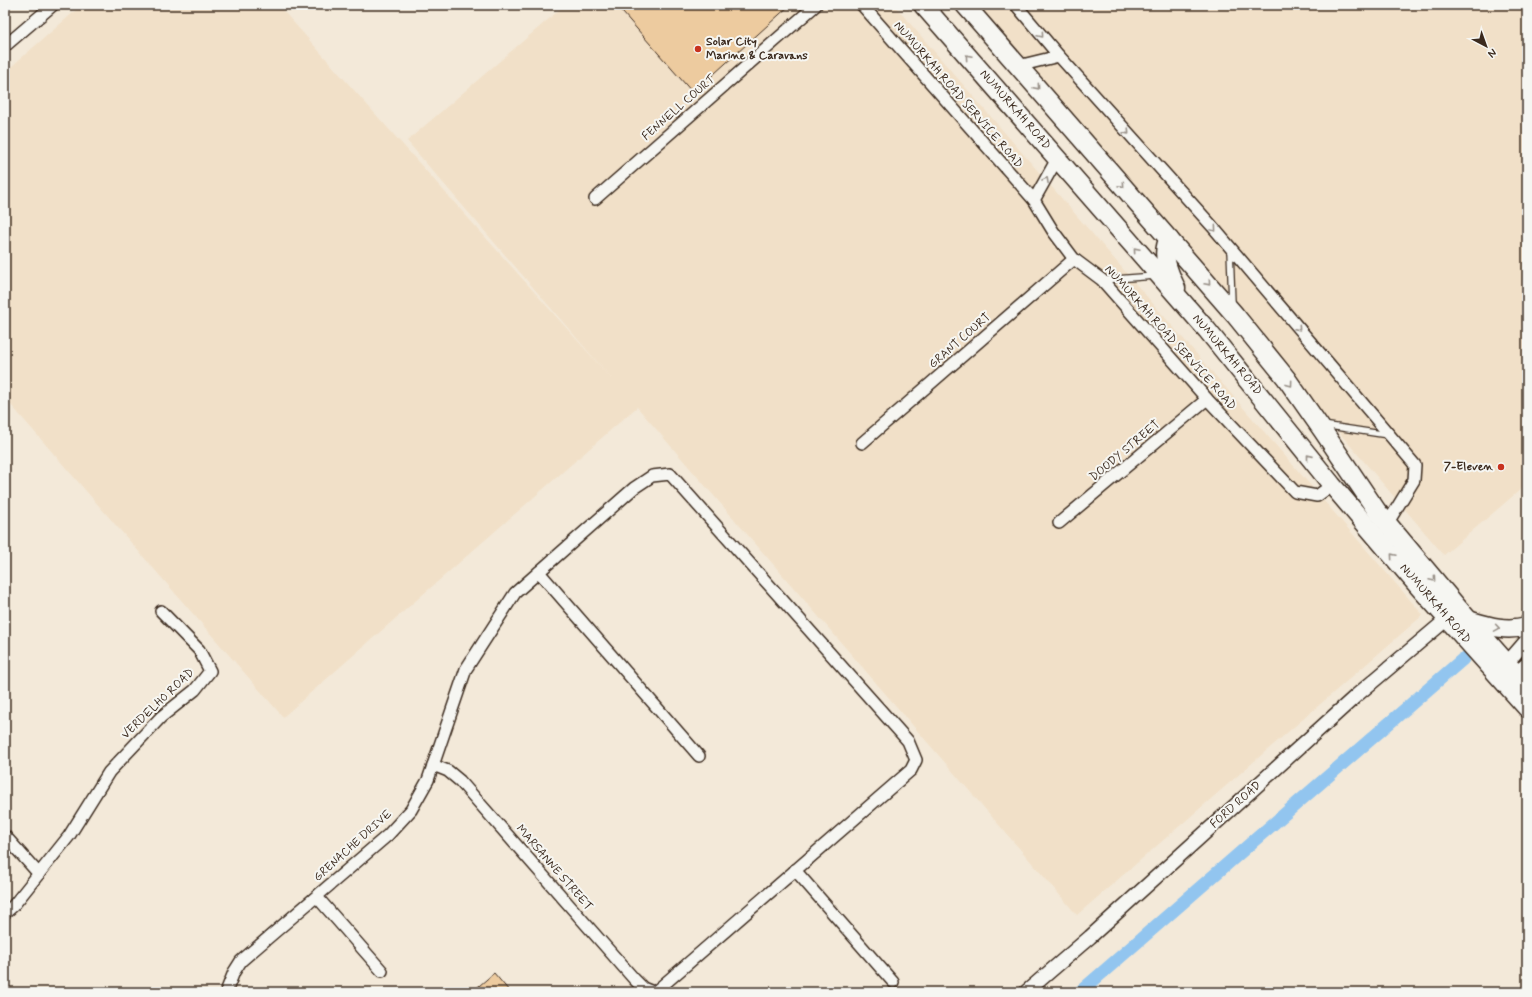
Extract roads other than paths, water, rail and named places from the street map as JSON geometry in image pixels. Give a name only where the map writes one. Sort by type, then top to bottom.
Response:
[{"type":"highway","name":"NUMURKAH ROAD","points":[[923,5],[1235,363],[1332,485],[1513,674],[1527,708]]},
{"type":"highway","name":"NUMURKAH ROAD","points":[[965,5],[1169,238],[1235,315],[1286,378],[1387,524],[1458,616]]},
{"type":"highway","points":[[1169,238],[1166,244],[1166,261],[1170,276],[1183,303]]},
{"type":"highway","points":[[1332,485],[1349,469]]},
{"type":"highway","points":[[1458,616],[1495,628],[1515,629],[1527,626]]},
{"type":"street","points":[[5,46],[53,5]]},
{"type":"street","name":"FENNELL COURT","points":[[595,199],[816,5]]},
{"type":"street","name":"NUMURKAH ROAD SERVICE ROAD","points":[[862,5],[1034,200],[1053,232],[1074,259],[1102,280],[1207,399],[1295,492],[1317,496],[1332,485]]},
{"type":"street","points":[[1016,5],[1059,56],[1212,226],[1415,465],[1414,480],[1387,524]]},
{"type":"street","points":[[1018,66],[1059,56]]},
{"type":"street","points":[[1034,200],[1057,159]]},
{"type":"street","name":"GRANT COURT","points":[[862,443],[1074,259]]},
{"type":"street","name":"DOODY STREET","points":[[1059,523],[1207,399]]},
{"type":"street","name":"GRENACHE DRIVE","points":[[226,992],[234,972],[241,961],[388,835],[411,810],[428,780],[466,669],[515,593],[634,488],[652,476],[670,474],[908,742],[916,760],[910,770],[795,870]]},
{"type":"street","points":[[539,572],[699,756]]},
{"type":"street","name":"VERDELHO ROAD","points":[[5,913],[13,906],[69,836],[109,772],[161,717],[195,690],[210,671],[199,650],[161,611]]},
{"type":"street","name":"FORD ROAD","points":[[1026,992],[1090,937],[1357,695],[1458,616]]},
{"type":"street","points":[[1513,674],[1527,640]]},
{"type":"street","name":"MARSANNE STREET","points":[[433,765],[448,771],[460,781],[634,979],[643,988],[654,992]]},
{"type":"street","points":[[5,836],[39,874]]},
{"type":"street","points":[[654,992],[795,870],[893,982]]},
{"type":"street","points":[[317,897],[382,971]]},
{"type":"lane","points":[[1230,248],[1230,294],[1235,315]]},
{"type":"lane","points":[[1102,280],[1159,275]]},
{"type":"lane","points":[[1319,425],[1390,436]]},
{"type":"waterway","points":[[1080,992],[1463,659]]},
{"type":"place","name":"Solar City Marine & Caravans","points":[[698,49]]},
{"type":"place","name":"7-Eleven","points":[[1501,467]]}]
